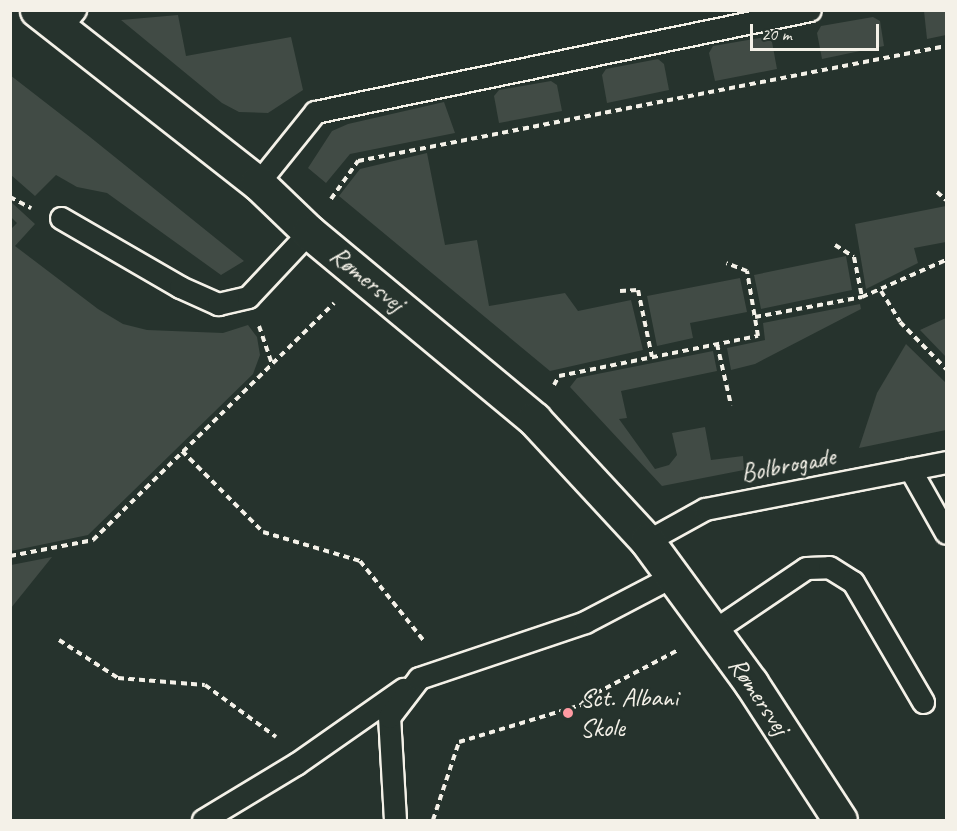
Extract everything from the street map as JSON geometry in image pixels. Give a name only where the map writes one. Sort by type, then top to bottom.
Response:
[{"type":"street","name":"Rømersvej","points":[[57,16],[258,183],[309,232],[534,419],[647,541],[713,631],[840,820]]},
{"type":"lane","points":[[258,183],[315,112],[810,10]]},
{"type":"lane","points":[[61,218],[180,287],[218,304],[248,297],[309,232]]},
{"type":"lane","name":"Bolbrogade","points":[[647,541],[705,508],[946,462]]},
{"type":"lane","points":[[910,469],[946,533]]},
{"type":"lane","points":[[713,631],[785,580],[806,568],[829,567],[853,582],[923,702]]},
{"type":"lane","points":[[203,820],[296,764],[419,678],[585,622],[673,576]]},
{"type":"lane","points":[[395,820],[389,717],[419,678]]},
{"type":"path","points":[[309,232],[358,162],[946,46]]},
{"type":"path","points":[[937,192],[946,200]]},
{"type":"path","points":[[835,245],[854,257],[862,297]]},
{"type":"path","points":[[755,317],[862,297],[881,291],[946,260]]},
{"type":"path","points":[[534,419],[560,376],[758,336],[747,271],[726,263]]},
{"type":"path","points":[[10,556],[93,540],[363,275]]},
{"type":"path","points":[[620,291],[638,291],[651,357]]},
{"type":"path","points":[[881,291],[900,322],[946,369]]},
{"type":"path","points":[[717,344],[731,405]]},
{"type":"path","points":[[182,451],[263,532],[360,561],[446,668]]},
{"type":"path","points":[[434,820],[459,742],[581,705],[587,698],[713,631]]},
{"type":"path","points":[[59,640],[118,678],[205,685],[280,740],[296,764]]},
{"type":"shaded area","points":[[924,11],[946,11],[946,35],[927,39]]},
{"type":"shaded area","points":[[178,15],[186,56],[291,37],[303,90],[268,113],[239,112],[222,103],[121,20]]},
{"type":"shaded area","points":[[873,17],[880,21],[884,46],[822,59],[817,33],[821,26]]},
{"type":"shaded area","points":[[766,37],[772,42],[777,69],[715,81],[709,53],[713,46]]},
{"type":"shaded area","points":[[658,59],[664,64],[669,90],[607,103],[602,75],[606,69]]},
{"type":"shaded area","points":[[10,75],[244,261],[221,275],[107,193],[77,187],[56,175],[35,196],[11,175]]},
{"type":"shaded area","points":[[551,81],[557,85],[562,111],[499,123],[494,96],[499,90]]},
{"type":"shaded area","points":[[444,102],[455,133],[350,154],[326,183],[308,168],[332,131],[348,124]]},
{"type":"shaded area","points":[[427,153],[445,245],[477,240],[489,306],[565,293],[578,311],[631,300],[643,350],[550,371],[339,196],[360,169]]},
{"type":"shaded area","points":[[10,201],[35,224],[15,246],[98,309],[123,324],[147,330],[223,333],[248,325],[257,337],[260,355],[253,374],[88,535],[11,551],[10,230],[17,223],[11,217]]},
{"type":"shaded area","points":[[946,206],[946,242],[914,248],[918,263],[866,289],[855,224]]},
{"type":"shaded area","points":[[846,256],[852,290],[761,309],[754,275]]},
{"type":"shaded area","points":[[740,278],[747,312],[690,323],[693,338],[657,346],[647,296]]},
{"type":"shaded area","points":[[860,304],[861,309],[755,364],[731,370],[727,348],[765,340],[763,323]]},
{"type":"shaded area","points":[[946,318],[946,357],[920,330]]},
{"type":"shaded area","points":[[906,344],[946,383],[946,430],[859,448],[877,393]]},
{"type":"shaded area","points":[[713,351],[717,371],[621,391],[627,418],[619,419],[655,469],[669,465],[677,455],[672,433],[705,427],[711,460],[743,456],[744,470],[662,486],[570,387],[577,378]]},
{"type":"shaded area","points":[[52,557],[11,608],[11,565]]},
{"type":"place","name":"Sct. Albani Skole","points":[[568,713]]}]
